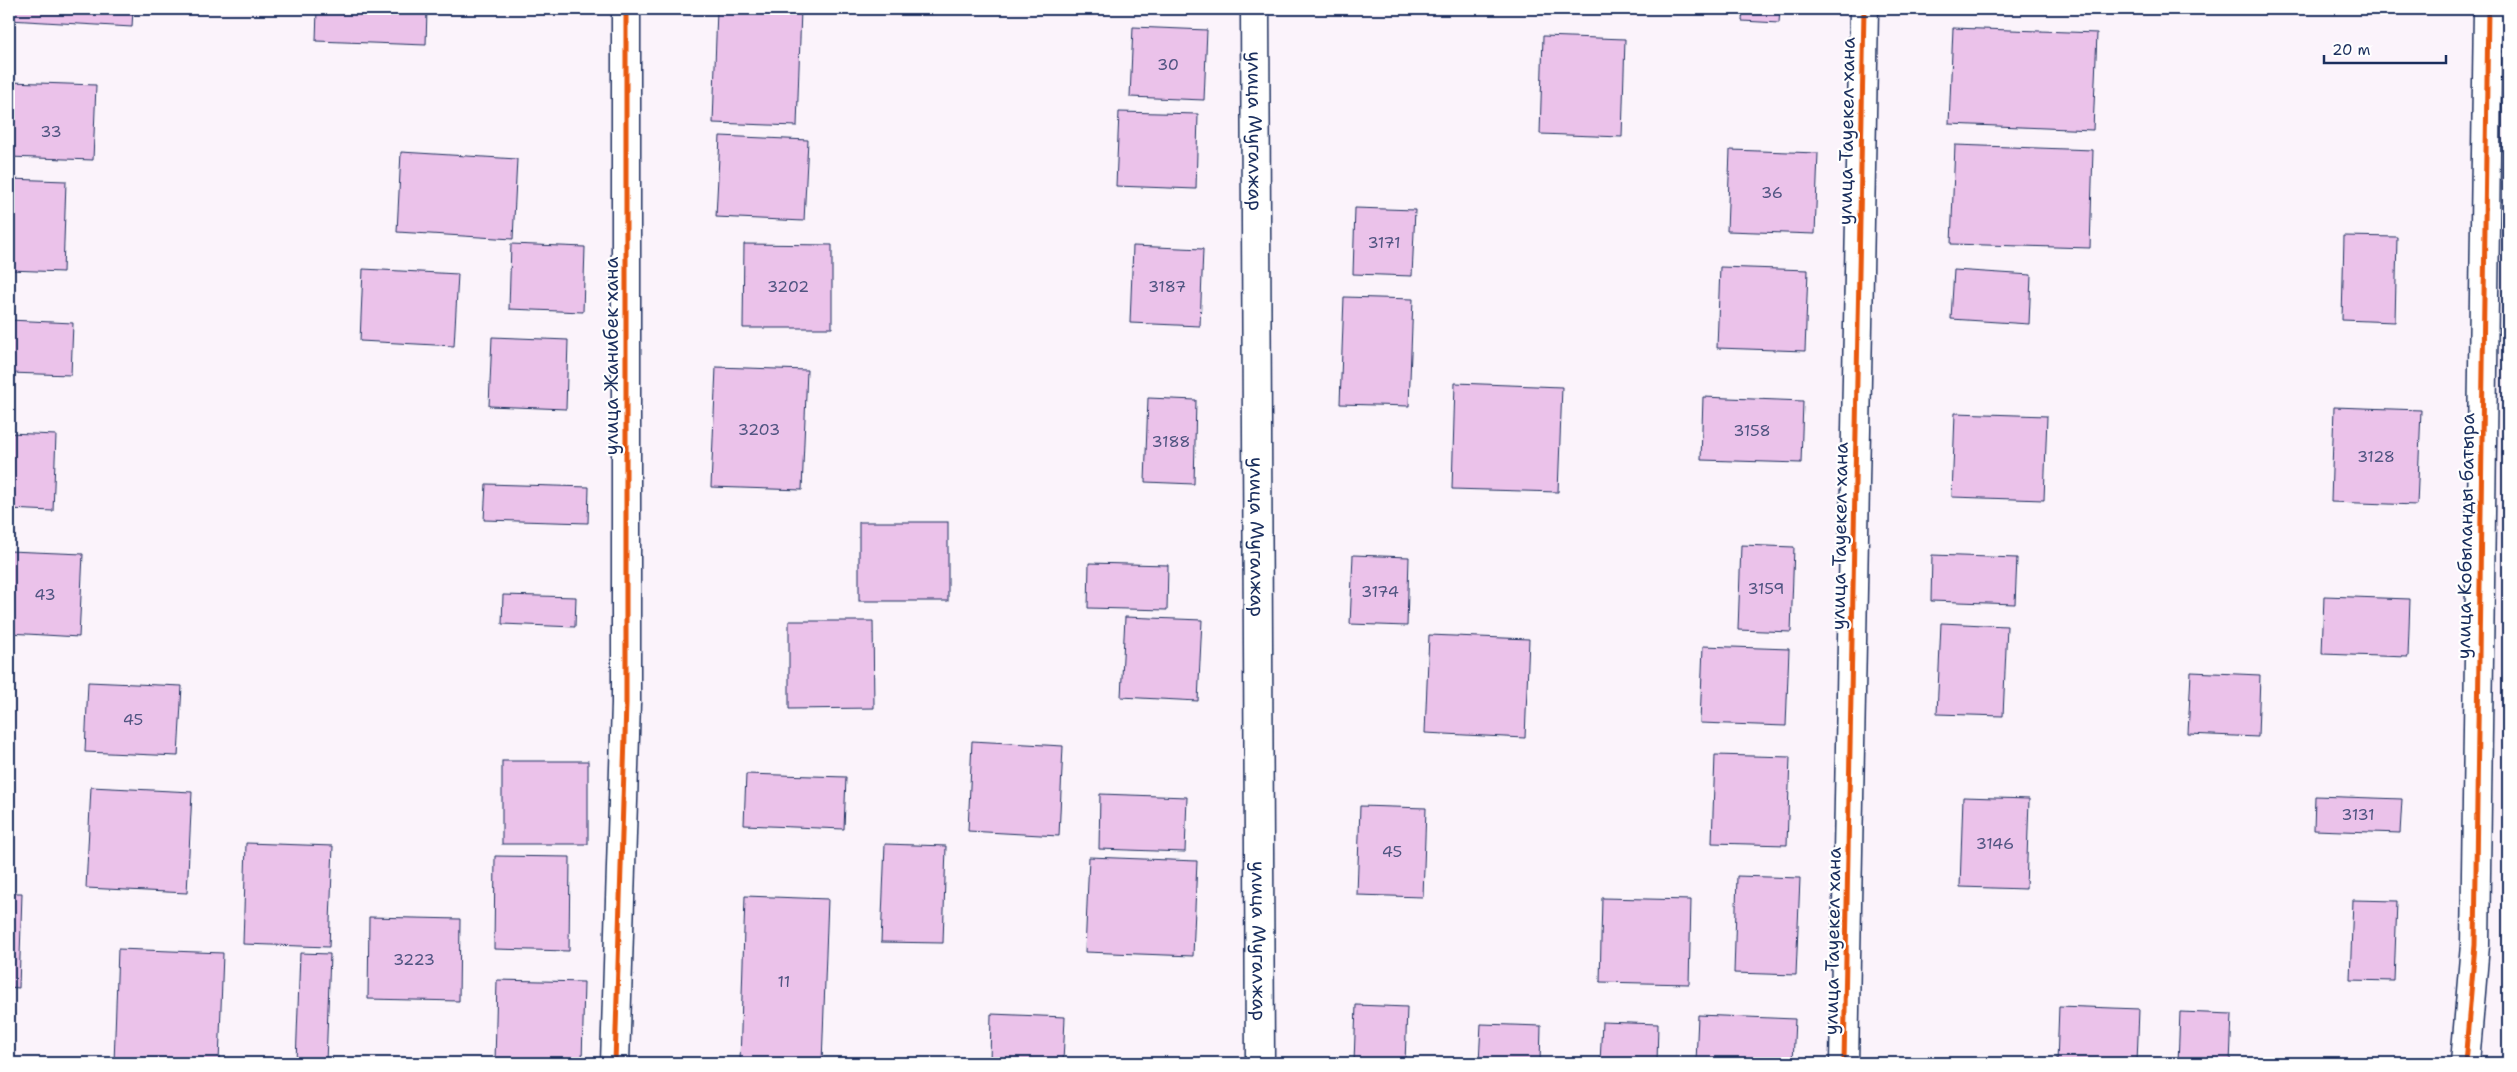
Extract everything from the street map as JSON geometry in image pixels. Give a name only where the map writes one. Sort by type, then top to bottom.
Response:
[{"type":"street","name":"улица Жанибек хана","points":[[615,1063],[626,703],[626,9]]},
{"type":"street","name":"улица Мугалжар","points":[[1255,9],[1260,1063]]},
{"type":"street","name":"улица Тауекел хана","points":[[1844,1063],[1864,9]]},
{"type":"street","name":"улица Кобыланды батыра","points":[[2466,1063],[2475,945],[2488,9]]},
{"type":"building","points":[[9,9],[133,9],[132,27],[9,20]]},
{"type":"building","points":[[317,9],[427,9],[426,45],[316,41]]},
{"type":"building","points":[[717,9],[801,9],[797,126],[713,123]]},
{"type":"building","points":[[1743,9],[1780,9],[1779,23],[1742,21]]},
{"type":"building","points":[[1133,27],[1207,30],[1204,100],[1130,97]]},
{"type":"building","points":[[1953,28],[2097,33],[2093,130],[1949,124]]},
{"type":"building","points":[[1543,36],[1625,39],[1622,137],[1540,134]]},
{"type":"building","points":[[10,82],[96,85],[93,160],[9,157]]},
{"type":"building","points":[[1119,112],[1198,114],[1196,189],[1116,186]]},
{"type":"building","points":[[720,136],[808,140],[804,221],[716,217]]},
{"type":"building","points":[[1955,145],[2093,150],[2090,248],[1951,244]]},
{"type":"building","points":[[1730,150],[1818,153],[1815,234],[1727,231]]},
{"type":"building","points":[[401,152],[517,159],[513,239],[397,232]]},
{"type":"building","points":[[9,179],[66,181],[63,272],[9,270]]},
{"type":"building","points":[[1355,208],[1415,210],[1412,276],[1353,274]]},
{"type":"building","points":[[2344,236],[2397,237],[2395,322],[2342,320]]},
{"type":"building","points":[[511,244],[585,247],[583,312],[509,309]]},
{"type":"building","points":[[744,244],[832,245],[832,328],[743,328]]},
{"type":"building","points":[[1133,246],[1203,249],[1200,326],[1130,323]]},
{"type":"building","points":[[1720,267],[1808,270],[1805,351],[1717,348]]},
{"type":"building","points":[[363,269],[458,274],[454,346],[360,341]]},
{"type":"building","points":[[1954,270],[2031,275],[2029,324],[1951,319]]},
{"type":"building","points":[[1344,297],[1413,299],[1409,406],[1340,404]]},
{"type":"building","points":[[9,320],[73,323],[71,375],[9,373]]},
{"type":"building","points":[[492,337],[568,340],[566,409],[489,406]]},
{"type":"building","points":[[716,367],[807,370],[802,490],[711,487]]},
{"type":"building","points":[[1455,383],[1562,387],[1558,492],[1452,489]]},
{"type":"building","points":[[1703,397],[1803,401],[1801,463],[1701,460]]},
{"type":"building","points":[[1148,398],[1196,400],[1194,484],[1145,482]]},
{"type":"building","points":[[2334,407],[2421,410],[2417,505],[2331,502]]},
{"type":"building","points":[[1955,413],[2047,416],[2044,500],[1952,497]]},
{"type":"building","points":[[9,433],[56,435],[53,511],[9,509]]},
{"type":"building","points":[[486,484],[589,487],[588,523],[484,520]]},
{"type":"building","points":[[859,522],[948,522],[948,601],[859,601]]},
{"type":"building","points":[[1741,545],[1794,547],[1791,632],[1738,630]]},
{"type":"building","points":[[9,551],[83,554],[79,637],[9,633]]},
{"type":"building","points":[[1353,555],[1409,557],[1407,626],[1350,624]]},
{"type":"building","points":[[1932,555],[2017,558],[2015,604],[1931,601]]},
{"type":"building","points":[[1089,563],[1168,565],[1167,610],[1088,608]]},
{"type":"building","points":[[503,595],[576,597],[575,627],[502,624]]},
{"type":"building","points":[[2324,596],[2410,599],[2408,657],[2322,654]]},
{"type":"building","points":[[1125,617],[1202,620],[1198,701],[1121,697]]},
{"type":"building","points":[[789,621],[873,621],[874,708],[789,709]]},
{"type":"building","points":[[1941,623],[2007,626],[2003,716],[1937,714]]},
{"type":"building","points":[[1429,635],[1529,639],[1525,738],[1425,733]]},
{"type":"building","points":[[1703,646],[1789,649],[1786,726],[1700,723]]},
{"type":"building","points":[[2191,672],[2260,675],[2258,737],[2188,734]]},
{"type":"building","points":[[88,682],[182,686],[178,756],[85,752]]},
{"type":"building","points":[[972,741],[1063,746],[1059,836],[968,831]]},
{"type":"building","points":[[1715,755],[1790,757],[1787,845],[1712,843]]},
{"type":"building","points":[[502,761],[588,761],[588,844],[502,844]]},
{"type":"building","points":[[746,774],[846,777],[844,829],[744,825]]},
{"type":"building","points":[[91,787],[192,792],[187,893],[86,888]]},
{"type":"building","points":[[1100,794],[1187,797],[1185,852],[1099,849]]},
{"type":"building","points":[[2315,796],[2402,799],[2400,833],[2314,830]]},
{"type":"building","points":[[1963,797],[2029,799],[2026,889],[1960,887]]},
{"type":"building","points":[[1360,806],[1426,808],[1423,897],[1357,895]]},
{"type":"building","points":[[246,843],[333,846],[329,947],[243,944]]},
{"type":"building","points":[[885,844],[946,846],[943,943],[881,942]]},
{"type":"building","points":[[495,856],[570,857],[569,951],[494,949]]},
{"type":"building","points":[[1089,857],[1197,861],[1193,956],[1085,952]]},
{"type":"building","points":[[1737,876],[1800,878],[1796,975],[1734,973]]},
{"type":"building","points":[[9,893],[22,893],[19,988],[9,987]]},
{"type":"building","points":[[745,896],[828,899],[822,1063],[740,1063]]},
{"type":"building","points":[[1602,898],[1691,900],[1689,984],[1600,982]]},
{"type":"building","points":[[2353,900],[2397,901],[2394,981],[2350,980]]},
{"type":"building","points":[[369,917],[460,919],[459,1001],[368,999]]},
{"type":"building","points":[[118,949],[223,953],[219,1063],[114,1063]]},
{"type":"building","points":[[300,953],[330,954],[326,1063],[296,1063]]},
{"type":"building","points":[[497,980],[584,982],[582,1063],[495,1063]]},
{"type":"building","points":[[1356,1005],[1407,1007],[1405,1063],[1354,1063]]},
{"type":"building","points":[[2059,1006],[2139,1009],[2137,1063],[2057,1063]]},
{"type":"building","points":[[2180,1012],[2232,1014],[2230,1063],[2178,1063]]},
{"type":"building","points":[[991,1014],[1065,1017],[1063,1063],[990,1063]]},
{"type":"building","points":[[1698,1015],[1795,1019],[1793,1063],[1696,1063]]},
{"type":"building","points":[[1602,1022],[1658,1024],[1657,1063],[1600,1063]]},
{"type":"building","points":[[1481,1024],[1541,1026],[1540,1063],[1479,1063]]},
{"type":"cycle path","points":[[615,1063],[626,703],[626,9]]},
{"type":"cycle path","points":[[1844,1063],[1864,9]]},
{"type":"cycle path","points":[[2465,1063],[2475,945],[2488,9]]}]
